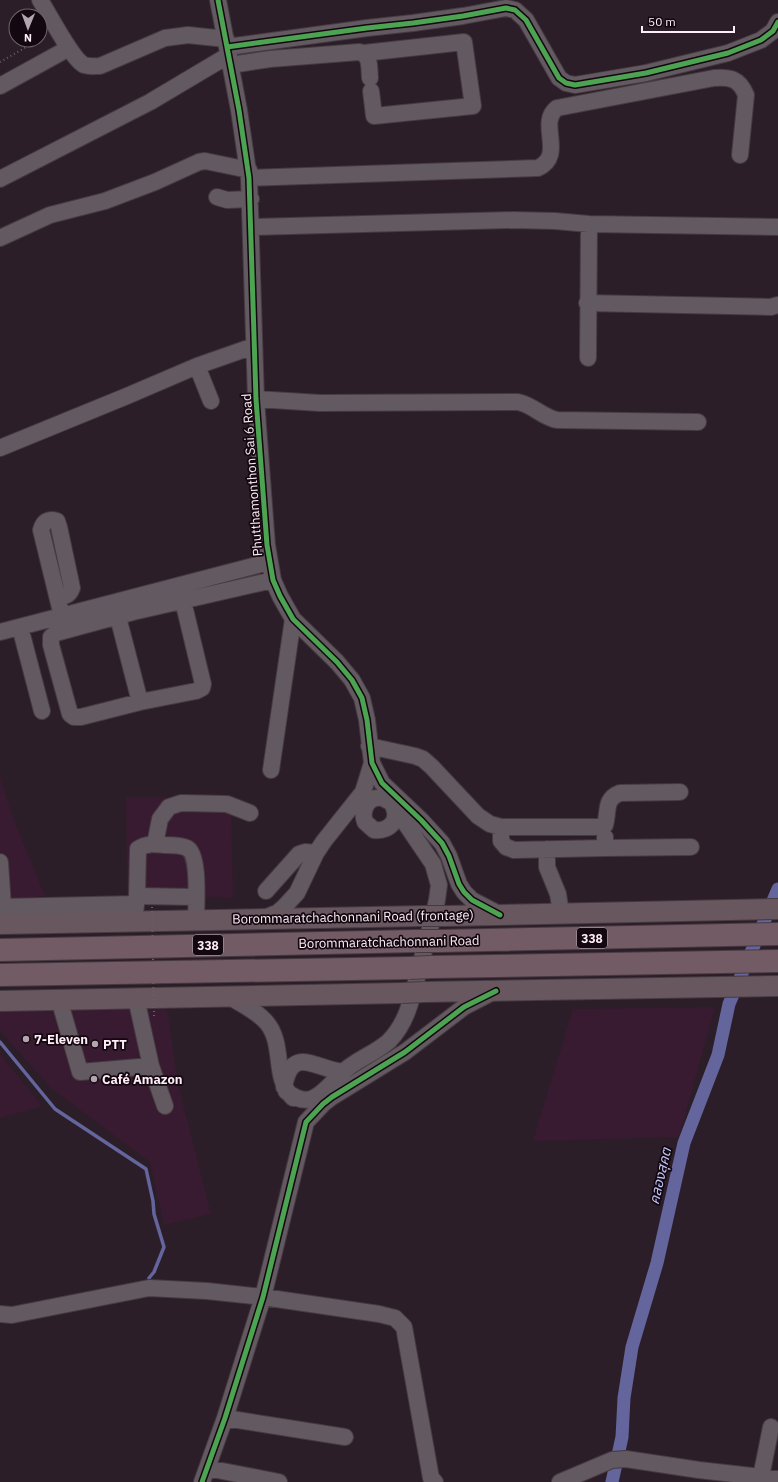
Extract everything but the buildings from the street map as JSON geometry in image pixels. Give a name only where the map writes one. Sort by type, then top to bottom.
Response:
[{"type":"highway","name":"Borommaratchachonnani Road","points":[[0,950],[775,934]]},
{"type":"highway","name":"Borommaratchachonnani Road","points":[[0,975],[770,961]]},
{"type":"main road","name":"Borommaratchachonnani Road (frontage)","points":[[1,912],[136,907],[196,920],[778,909]]},
{"type":"main road","points":[[0,1001],[778,986]]},
{"type":"street","points":[[40,0],[69,48],[82,64],[90,67],[100,66],[165,38],[188,35],[228,51],[270,59],[359,52],[364,53],[464,42],[473,106],[374,116],[368,58],[364,53]]},
{"type":"street","name":"Phutthamonthon Sai 6 Road","points":[[218,0],[249,174],[252,227],[256,399],[267,545],[273,580],[293,619],[338,662],[352,680],[362,698],[367,720],[372,763],[382,783],[421,820],[442,843],[459,884],[464,892],[477,903],[500,915]]},
{"type":"street","points":[[0,179],[150,102],[228,51],[367,28],[413,24],[506,8],[515,10],[526,20],[559,78],[566,83],[575,85],[646,73],[728,53],[761,40],[774,31],[778,22]]},
{"type":"street","points":[[0,86],[69,48]]},
{"type":"street","points":[[0,238],[50,215],[105,201],[155,182],[199,162],[205,161],[249,174],[538,168],[549,160],[551,153],[550,119],[552,112],[557,108],[714,78],[735,80],[742,86],[746,94],[740,155]]},
{"type":"street","points":[[217,197],[227,200],[251,199]]},
{"type":"street","points":[[252,227],[513,220],[555,221],[589,224],[778,227]]},
{"type":"street","points":[[588,358],[587,303],[589,224]]},
{"type":"street","points":[[587,303],[771,307],[778,305]]},
{"type":"street","points":[[0,448],[197,366],[254,346]]},
{"type":"street","points":[[197,366],[211,401]]},
{"type":"street","points":[[256,399],[320,403],[518,402],[526,404],[543,415],[557,420],[698,422]]},
{"type":"street","points":[[0,632],[269,562]]},
{"type":"street","points":[[184,601],[201,673],[203,684],[202,688],[196,691],[140,702],[81,717],[74,717],[70,714],[51,645],[51,637],[56,633],[118,617],[184,601],[273,580]]},
{"type":"street","points":[[58,598],[62,616]]},
{"type":"street","points":[[118,617],[140,702]]},
{"type":"street","points":[[271,770],[293,619]]},
{"type":"street","points":[[20,627],[42,711]]},
{"type":"street","points":[[369,746],[423,759],[478,816],[490,824],[501,827],[600,827],[604,825]]},
{"type":"street","name":"Phutthamonthon Sai 6 Road","points":[[260,919],[277,912],[291,901],[297,893],[316,853],[363,792],[372,763]]},
{"type":"street","points":[[365,806],[363,817],[365,822],[374,830],[385,830],[393,823],[396,813],[382,783]]},
{"type":"street","points":[[605,848],[604,825],[607,818],[609,802],[613,796],[620,793],[680,792]]},
{"type":"street","points":[[346,815],[365,806],[369,802],[378,798],[383,798],[393,806],[421,820]]},
{"type":"street","points":[[156,844],[160,819],[169,807],[181,803],[227,804],[250,813]]},
{"type":"street","points":[[288,1093],[300,1099],[306,1100],[315,1098],[343,1072],[381,1047],[396,1033],[401,1026],[409,1007],[437,900],[439,885],[433,864],[393,806]]},
{"type":"street","points":[[501,827],[501,841],[506,847],[514,850],[691,847]]},
{"type":"street","points":[[196,897],[136,907],[138,849],[143,846],[156,844],[188,848],[192,852],[194,859],[196,897],[196,920]]},
{"type":"street","points":[[547,849],[547,867],[558,894],[561,913]]},
{"type":"street","points":[[266,891],[299,854],[305,852],[316,853]]},
{"type":"street","points":[[0,862],[1,912]]},
{"type":"street","points":[[343,1072],[311,1063],[298,1063],[290,1068],[285,1077],[288,1093],[301,1104],[308,1105],[316,1104],[332,1097],[405,1052],[464,1006],[496,991]]},
{"type":"street","points":[[228,996],[260,1016],[271,1030],[277,1047],[282,1081],[288,1093],[303,1112],[306,1122]]},
{"type":"street","points":[[136,998],[151,1066],[165,1106]]},
{"type":"street","points":[[59,1000],[80,1072],[151,1066]]},
{"type":"street","points":[[279,1482],[205,1475],[225,1418],[263,1297],[306,1122],[332,1097]]},
{"type":"street","points":[[0,1314],[12,1315],[149,1288],[263,1297],[379,1314],[395,1318],[404,1327],[431,1478],[435,1482]]},
{"type":"street","points":[[225,1418],[345,1437]]},
{"type":"street","points":[[761,1477],[771,1427]]},
{"type":"street","points":[[560,1482],[619,1460],[698,1476],[761,1477],[778,1480]]},
{"type":"path","points":[[0,62],[25,48]]},
{"type":"path","points":[[152,907],[154,1016]]},
{"type":"shaded area","points":[[0,776],[12,815],[45,896],[0,900]]},
{"type":"shaded area","points":[[126,797],[231,798],[233,898],[127,895]]},
{"type":"shaded area","points":[[715,1007],[679,1137],[533,1141],[573,1009]]},
{"type":"shaded area","points":[[167,1008],[178,1085],[211,1214],[164,1225],[150,1162],[51,1088],[2,1033],[0,1029],[0,1011]]},
{"type":"shaded area","points":[[0,1054],[42,1106],[0,1118]]},
{"type":"waterway","name":"คลองสุคต","points":[[612,1482],[622,1437],[624,1398],[632,1347],[657,1263],[684,1143],[718,1055],[729,1004],[778,889]]},
{"type":"waterway","points":[[0,1042],[55,1109],[146,1169],[153,1201],[154,1214],[164,1247],[154,1272],[149,1278]]},
{"type":"cycle path","points":[[218,0],[239,110],[249,178],[256,399],[267,545],[273,580],[293,619],[337,662],[352,680],[362,698],[367,720],[372,763],[382,783],[421,820],[442,843],[449,856],[459,884],[464,892],[472,900],[500,915]]},
{"type":"cycle path","points":[[227,47],[413,23],[506,8],[515,10],[526,20],[559,78],[566,83],[575,85],[646,73],[728,53],[761,40],[773,31],[778,22]]},
{"type":"cycle path","points":[[202,1482],[225,1418],[263,1297],[306,1122],[332,1097],[405,1052],[464,1007],[496,991]]},
{"type":"place","name":"7-Eleven","points":[[26,1039]]},
{"type":"place","name":"PTT","points":[[95,1044]]},
{"type":"place","name":"Café Amazon","points":[[94,1079]]}]
